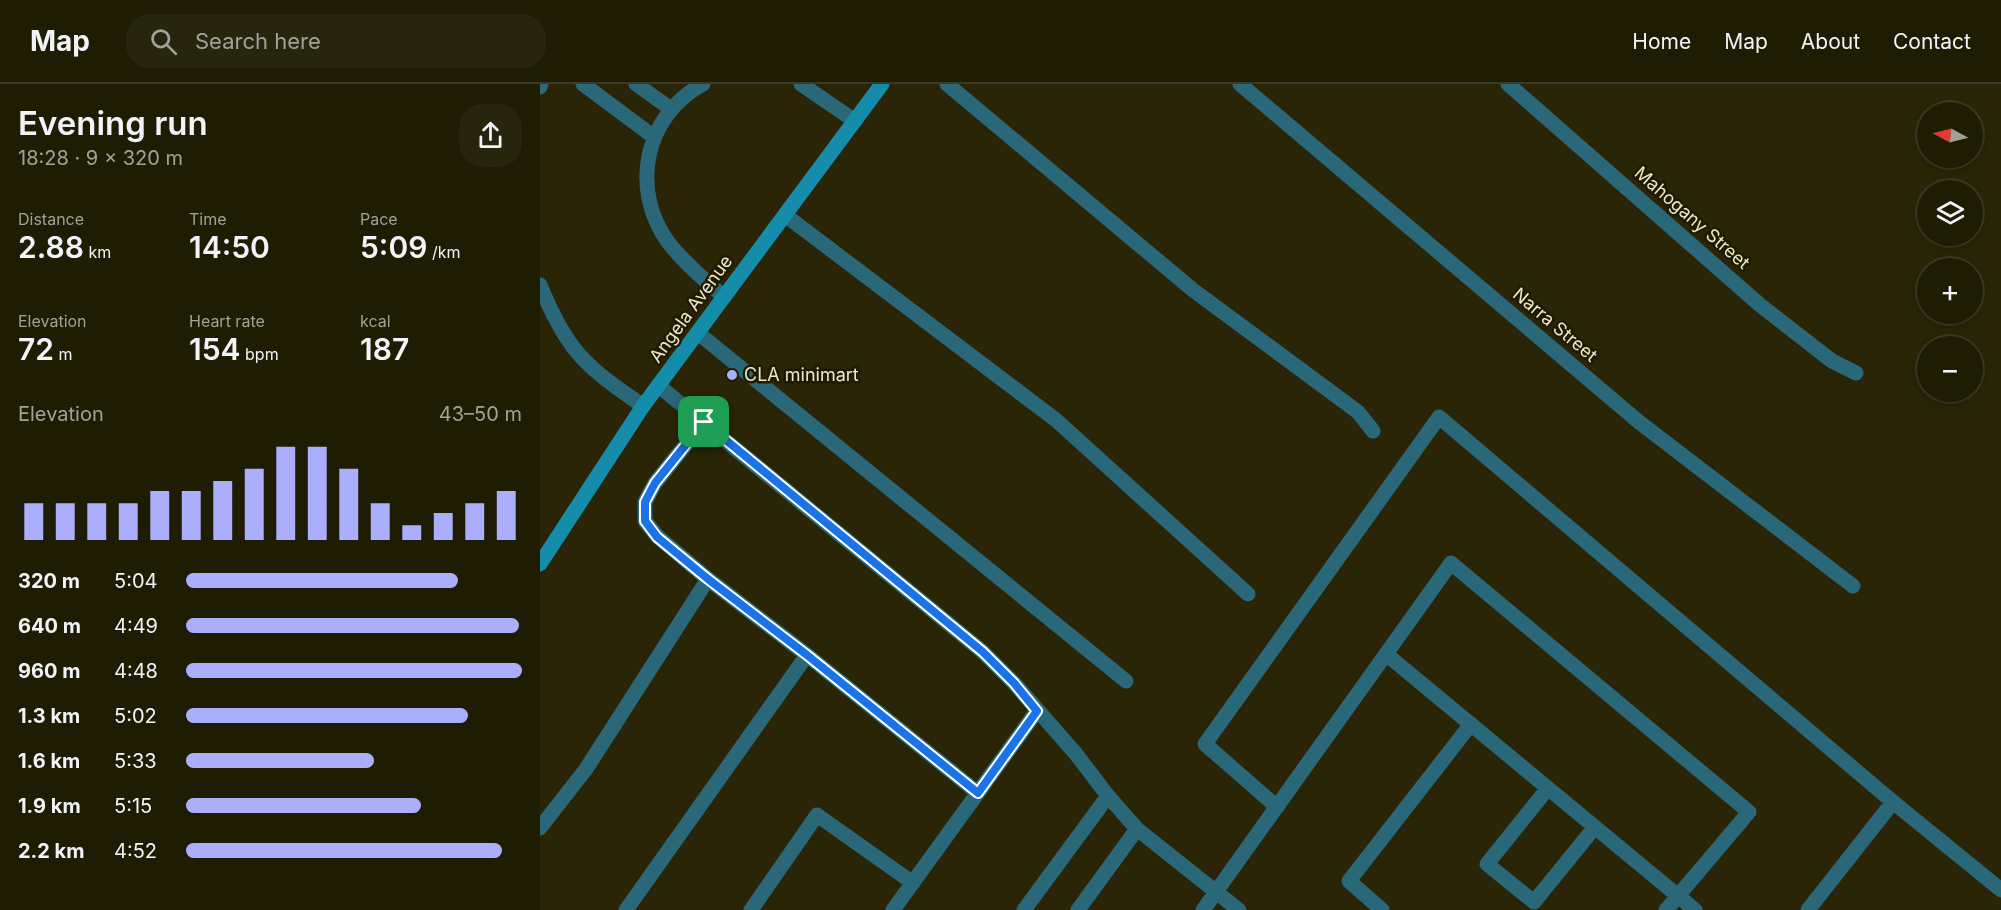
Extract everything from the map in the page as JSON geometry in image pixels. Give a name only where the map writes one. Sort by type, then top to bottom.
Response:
[{"type":"main road","name":"Angela Avenue","points":[[540,564],[643,406],[882,84]]},
{"type":"street","points":[[584,84],[654,137]]},
{"type":"street","points":[[636,84],[671,109]]},
{"type":"street","points":[[703,84],[690,91],[671,109],[654,137],[647,164],[647,192],[654,219],[669,243],[688,265],[724,297]]},
{"type":"street","points":[[801,84],[855,121]]},
{"type":"street","points":[[947,84],[1193,290],[1358,412],[1374,431]]},
{"type":"street","name":"Narra Street","points":[[1240,84],[1639,422],[1853,586]]},
{"type":"street","name":"Mahogany Street","points":[[1508,84],[1760,305],[1832,361],[1856,373]]},
{"type":"street","points":[[785,215],[1056,420],[1248,594]]},
{"type":"street","points":[[540,285],[551,311],[574,348],[602,376],[643,406]]},
{"type":"street","points":[[698,333],[1126,681]]},
{"type":"street","points":[[659,386],[983,652],[1014,683],[1076,754],[1137,829],[1239,910]]},
{"type":"street","points":[[1277,807],[1205,744],[1439,417],[1893,802],[2001,890]]},
{"type":"street","points":[[704,422],[655,483],[645,502],[645,521],[657,537],[708,579],[807,655],[978,793]]},
{"type":"street","points":[[1203,910],[1451,563],[1749,812],[1666,910]]},
{"type":"street","points":[[540,828],[586,769],[708,579]]},
{"type":"street","points":[[1386,654],[1695,910]]},
{"type":"street","points":[[626,910],[807,655]]},
{"type":"street","points":[[893,910],[1037,711]]},
{"type":"street","points":[[1382,910],[1349,881],[1472,724]]},
{"type":"street","points":[[1548,788],[1487,864],[1534,902],[1595,827]]},
{"type":"street","points":[[1024,910],[1108,796]]},
{"type":"street","points":[[1808,910],[1893,802]]},
{"type":"street","points":[[752,910],[817,815],[913,883]]},
{"type":"street","points":[[1078,910],[1137,829]]},
{"type":"place","name":"CLA minimart","points":[[732,375]]},
{"type":"route","points":[[704,422],[983,652],[1014,683],[1037,711],[978,793],[807,655],[708,579],[657,537],[645,521],[645,502],[655,483],[704,422]]}]
